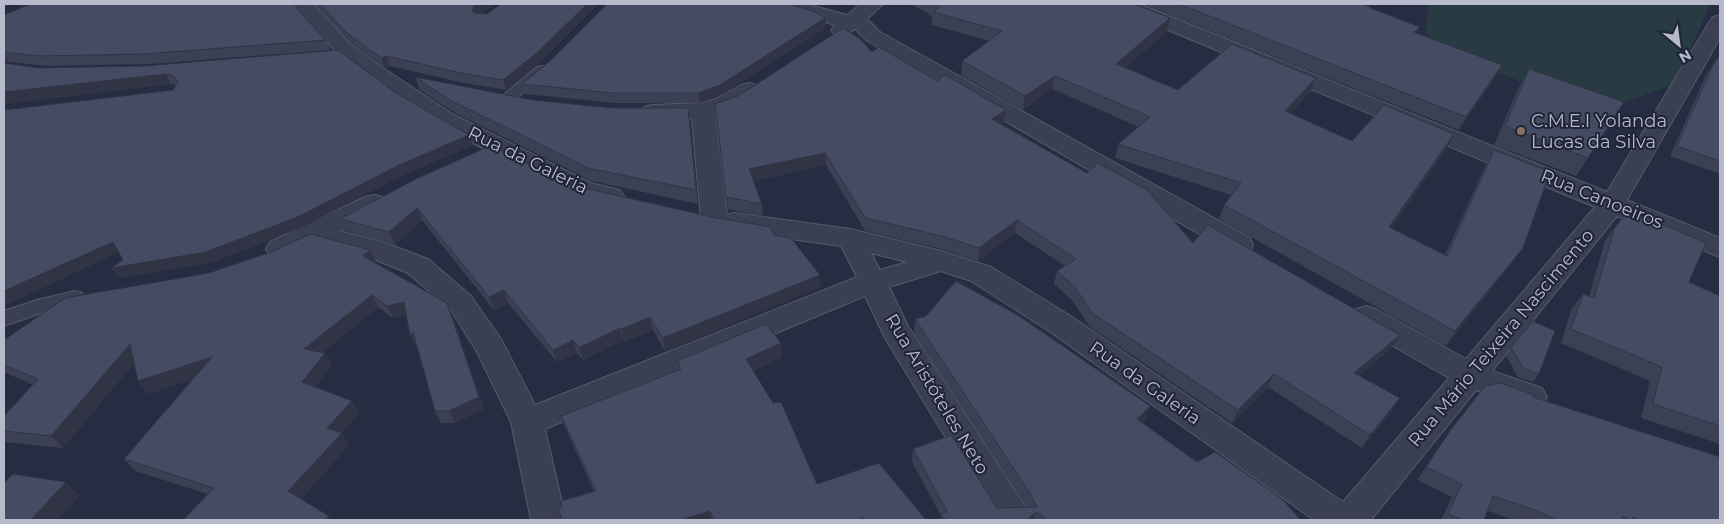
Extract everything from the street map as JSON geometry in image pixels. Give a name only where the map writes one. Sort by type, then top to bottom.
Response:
[{"type":"street","name":"Rua da Galeria","points":[[303,4],[343,48],[342,54],[372,71],[446,120],[488,124],[584,190],[630,200]]},
{"type":"street","points":[[785,4],[860,15],[873,36],[1261,257]]},
{"type":"street","name":"Rua Canoeiros","points":[[1122,4],[1720,248]]},
{"type":"street","points":[[827,39],[860,15]]},
{"type":"street","name":"Rua Mário Teixeira Nascimento","points":[[1350,520],[1613,203],[1719,25]]},
{"type":"street","points":[[372,71],[427,84]]},
{"type":"street","points":[[635,112],[704,112],[730,102],[763,81]]},
{"type":"street","points":[[488,124],[538,104]]},
{"type":"street","points":[[704,112],[714,218]]},
{"type":"street","points":[[259,258],[315,234],[394,193]]},
{"type":"street","name":"Rua da Galeria","points":[[686,212],[759,227],[850,238],[941,261],[981,274],[1059,323],[1340,520]]},
{"type":"street","points":[[315,234],[376,250],[418,266],[461,303],[490,347],[526,422],[548,520]]},
{"type":"street","name":"Rua Aristóteles Neto","points":[[850,238],[895,330],[1015,520]]},
{"type":"street","points":[[526,422],[873,282],[941,261]]},
{"type":"street","points":[[76,298],[103,293]]},
{"type":"street","points":[[1348,306],[1469,376],[1554,404]]},
{"type":"lane","points":[[488,124],[552,60]]},
{"type":"lane","points":[[4,319],[37,307],[76,298]]},
{"type":"shaded area","points":[[1429,4],[1711,4],[1673,85],[1614,106],[1564,97],[1495,72],[1438,43],[1425,33]]},
{"type":"building","points":[[30,4],[294,4],[326,40],[144,54],[39,56],[4,52],[4,15]]},
{"type":"building","points":[[320,4],[477,4],[474,5],[472,10],[474,13],[487,14],[501,4],[587,4],[538,52],[503,80],[461,73],[386,56],[381,58],[347,33]]},
{"type":"building","points":[[607,4],[789,4],[812,11],[825,18],[720,85],[698,93],[613,93],[522,84],[551,60]]},
{"type":"building","points":[[934,4],[1134,4],[1170,18],[1116,64],[1178,90],[1232,44],[1316,78],[1285,111],[1352,141],[1384,105],[1454,134],[1389,227],[1447,256],[1494,150],[1550,172],[1523,248],[1455,331],[1224,205],[1241,183],[1118,144],[1150,117],[1055,76],[1025,96],[962,61],[1002,31],[933,12],[940,7]]},
{"type":"building","points":[[1179,4],[1362,4],[1420,27],[1414,32],[1502,65],[1466,117]]},
{"type":"building","points":[[843,28],[859,38],[872,52],[879,47],[937,81],[945,75],[1006,110],[992,119],[1087,173],[1098,163],[1147,190],[1193,243],[1208,225],[1400,335],[1354,373],[1400,398],[1370,435],[1274,374],[1238,410],[1092,313],[1075,287],[1057,271],[1076,259],[1017,220],[979,248],[942,236],[865,218],[825,153],[749,169],[762,204],[726,197],[715,104],[738,96]]},
{"type":"building","points":[[338,50],[396,93],[469,135],[397,166],[300,216],[206,252],[111,268],[123,260],[113,242],[4,291],[4,110],[173,90],[178,82],[174,76],[166,74],[4,92],[4,63],[39,68],[144,66]]},
{"type":"building","points":[[1720,55],[1720,161],[1677,146],[1713,65]]},
{"type":"building","points":[[1529,69],[1624,102],[1588,158],[1505,126]]},
{"type":"building","points":[[415,77],[533,100],[612,108],[688,108],[696,190],[588,168],[450,100]]},
{"type":"building","points":[[492,145],[571,185],[712,217],[771,227],[774,235],[791,238],[820,275],[663,338],[650,317],[622,329],[620,328],[579,348],[573,340],[553,350],[504,290],[489,297],[417,208],[389,232],[340,219],[416,179]]},
{"type":"building","points":[[1629,210],[1706,243],[1689,282],[1720,296],[1720,426],[1653,404],[1662,367],[1571,329],[1583,294],[1594,298],[1615,227]]},
{"type":"building","points":[[311,234],[370,250],[363,256],[447,303],[479,397],[449,411],[435,411],[413,332],[410,336],[404,302],[387,306],[372,295],[304,349],[325,353],[302,382],[352,401],[327,428],[342,433],[288,491],[329,516],[324,520],[183,520],[214,488],[124,459],[212,357],[138,381],[130,344],[51,436],[4,431],[4,416],[38,379],[4,365],[4,340],[65,298],[209,273],[271,252]]},
{"type":"building","points":[[956,281],[1019,316],[1150,406],[1137,419],[1197,462],[1215,452],[1281,498],[1301,520],[1047,520],[1036,512],[1027,520],[945,520],[941,515],[947,511],[913,449],[951,435],[997,508],[1037,507],[915,319],[926,316]]},
{"type":"building","points":[[1533,321],[1555,331],[1539,374],[1524,369],[1511,348]]},
{"type":"building","points":[[766,324],[781,343],[746,359],[773,403],[781,402],[817,484],[879,463],[926,520],[864,520],[863,518],[856,520],[714,520],[710,511],[681,520],[562,520],[558,508],[562,508],[561,501],[596,491],[561,416],[681,369],[677,361]]},
{"type":"building","points":[[1501,383],[1534,395],[1533,397],[1720,457],[1720,520],[1641,520],[1632,517],[1633,520],[1630,520],[1623,516],[1623,520],[1557,520],[1532,509],[1493,496],[1484,520],[1463,520],[1448,514],[1462,484],[1426,467],[1450,431],[1485,386]]},
{"type":"building","points":[[13,474],[66,482],[31,520],[4,520],[4,483]]},
{"type":"place","name":"C.M.E.I Yolanda Lucas da Silva","points":[[1521,131]]}]
